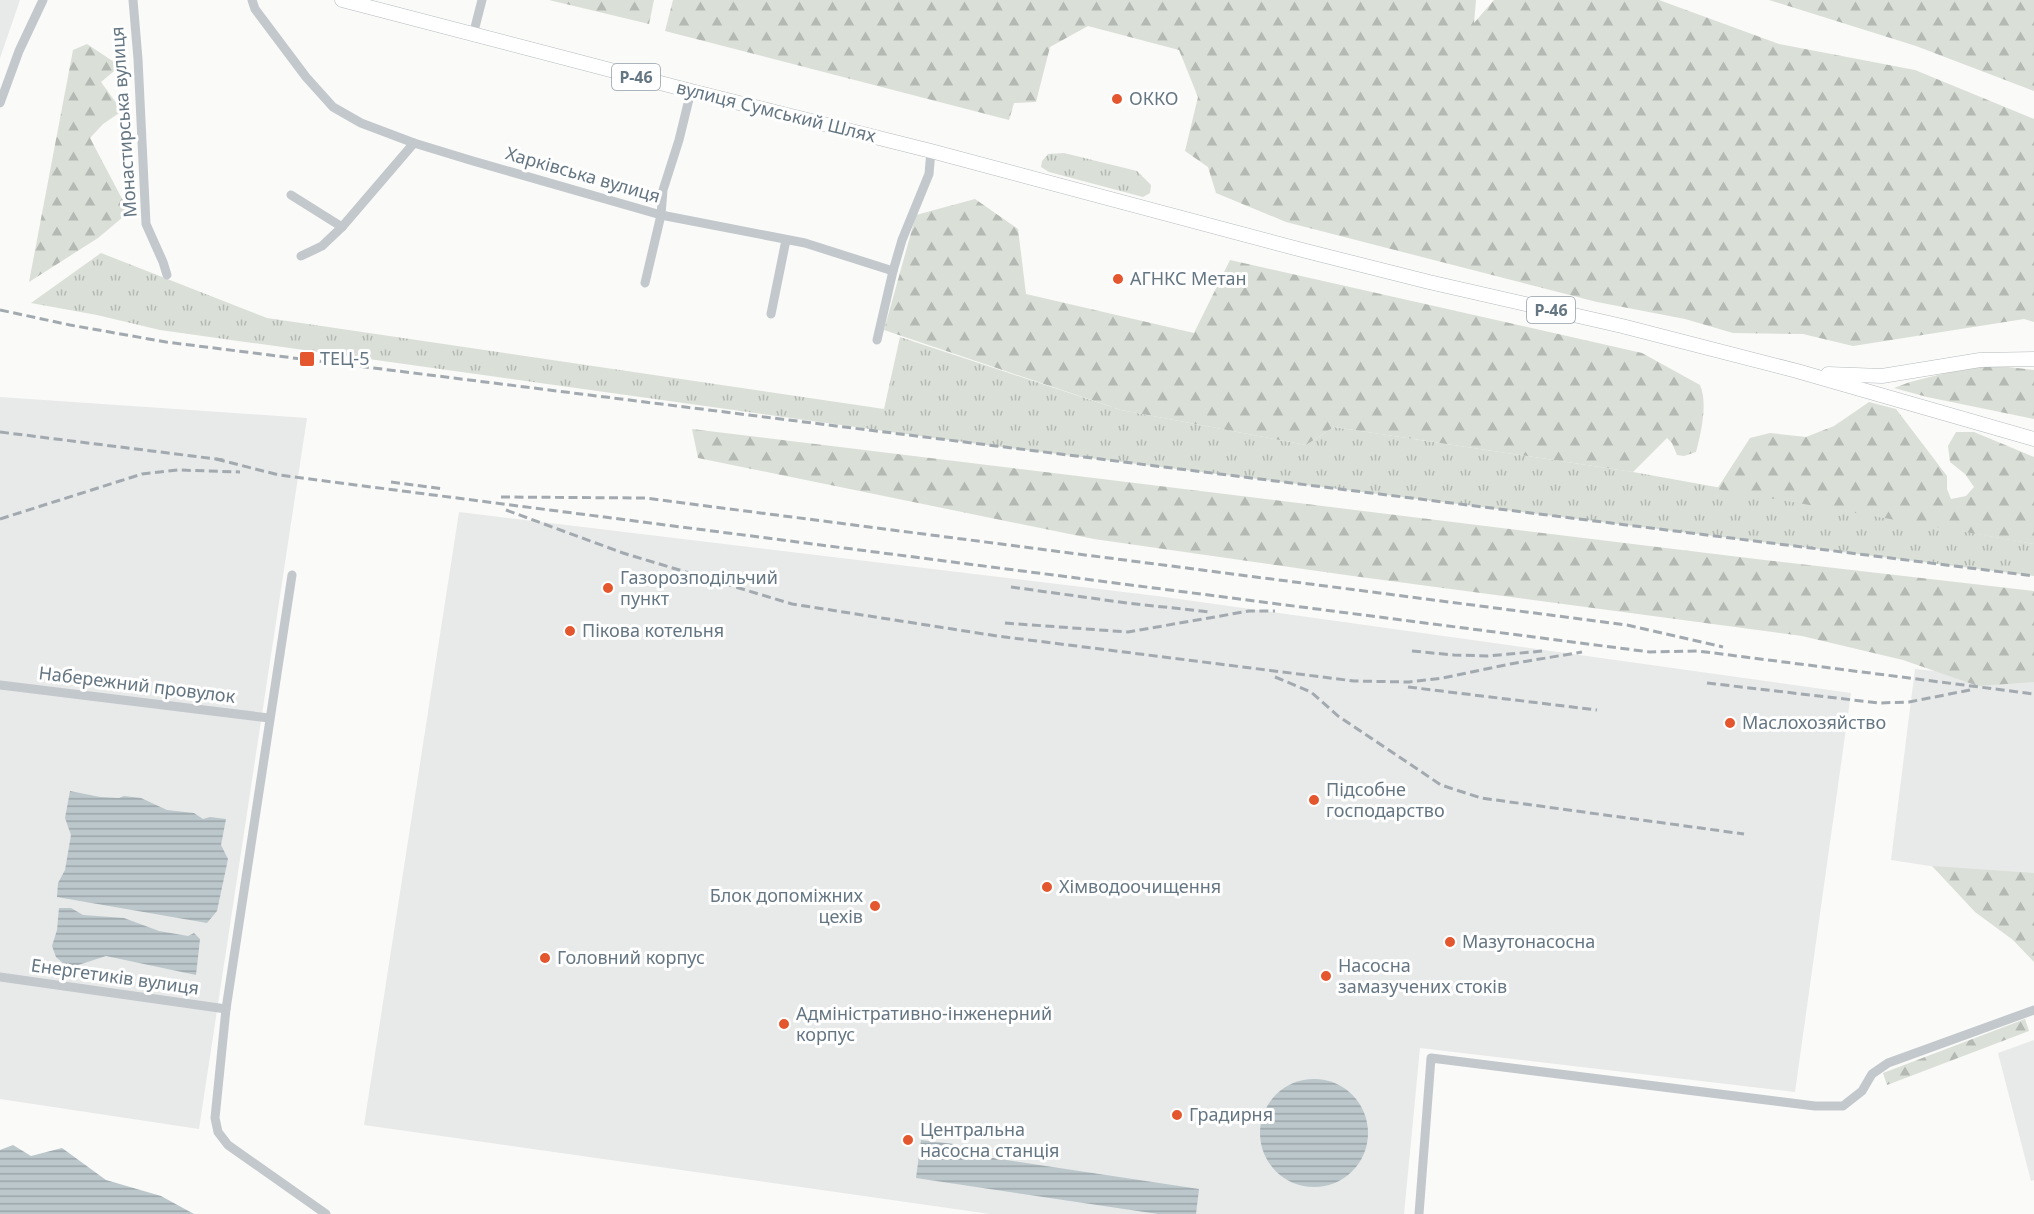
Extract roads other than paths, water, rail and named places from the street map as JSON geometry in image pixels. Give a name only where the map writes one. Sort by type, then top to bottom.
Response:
[{"type":"main road","name":"вулиця Сумський Шлях","points":[[342,0],[931,151]]},
{"type":"main road","name":"Р-46","points":[[931,151],[1306,251],[1622,326],[1797,371],[2034,439]]},
{"type":"main road","name":"Р-46","points":[[1797,371],[1882,376],[1980,360],[2034,359]]},
{"type":"street","points":[[0,103],[19,51],[43,0]]},
{"type":"street","name":"Монастирська вулиця","points":[[133,0],[146,224],[167,275]]},
{"type":"street","name":"Харківська вулиця","points":[[252,0],[255,9],[306,77],[333,107],[361,123],[414,143],[661,215],[805,243],[893,271]]},
{"type":"street","points":[[473,35],[482,0]]},
{"type":"street","points":[[645,283],[661,215],[663,190],[691,91]]},
{"type":"street","points":[[301,256],[322,246],[342,227],[414,143]]},
{"type":"street","points":[[877,340],[902,240],[929,174],[931,151]]},
{"type":"street","points":[[291,195],[342,227]]},
{"type":"street","points":[[771,314],[786,240]]},
{"type":"street","points":[[292,575],[226,1010],[214,1118],[218,1132],[228,1145],[326,1214]]},
{"type":"street","name":"Набережний провулок","points":[[0,685],[269,718]]},
{"type":"street","name":"Енергетиків вулиця","points":[[0,977],[226,1010]]},
{"type":"street","points":[[1419,1214],[1431,1058],[1815,1106],[1843,1106],[1862,1091],[1872,1074],[1888,1063],[2034,1010]]},
{"type":"railway","points":[[0,310],[166,342],[2034,576]]},
{"type":"railway","points":[[0,432],[224,460]]},
{"type":"railway","points":[[216,459],[279,475],[325,481],[1650,652],[1698,651],[2034,694]]},
{"type":"railway","points":[[0,519],[142,474],[178,470],[240,472]]},
{"type":"railway","points":[[391,482],[444,489]]},
{"type":"railway","points":[[501,497],[645,498],[1627,625],[1723,647]]},
{"type":"railway","points":[[506,510],[623,553],[792,604],[997,636],[1354,681],[1409,682],[1443,678],[1582,652]]},
{"type":"railway","points":[[1011,587],[1210,612]]},
{"type":"railway","points":[[1005,623],[1128,632],[1249,611],[1275,611]]},
{"type":"railway","points":[[1412,651],[1488,656],[1543,651]]},
{"type":"railway","points":[[1275,677],[1311,692],[1338,716],[1441,785],[1481,798],[1744,834]]},
{"type":"railway","points":[[1707,683],[1879,703],[1909,702],[1970,690]]},
{"type":"railway","points":[[1408,687],[1597,710]]},
{"type":"place","name":"ОККО","points":[[1117,99]]},
{"type":"place","name":"АГНКС Метан","points":[[1118,279]]},
{"type":"place","name":"ТЕЦ-5","points":[[307,359]]},
{"type":"place","name":"Газорозподільчий пункт","points":[[608,588]]},
{"type":"place","name":"Пікова котельня","points":[[570,631]]},
{"type":"place","name":"Маслохозяйство","points":[[1730,723]]},
{"type":"place","name":"Підсобне господарство","points":[[1314,800]]},
{"type":"place","name":"Хімводоочищення","points":[[1047,887]]},
{"type":"place","name":"Блок допоміжних цехів","points":[[875,906]]},
{"type":"place","name":"Мазутонасосна","points":[[1450,942]]},
{"type":"place","name":"Головний корпус","points":[[545,958]]},
{"type":"place","name":"Насосна замазучених стоків","points":[[1326,976]]},
{"type":"place","name":"Адміністративно-інженерний корпус","points":[[784,1024]]},
{"type":"place","name":"Градирня","points":[[1177,1115]]},
{"type":"place","name":"Центральна насосна станція","points":[[908,1140]]}]
